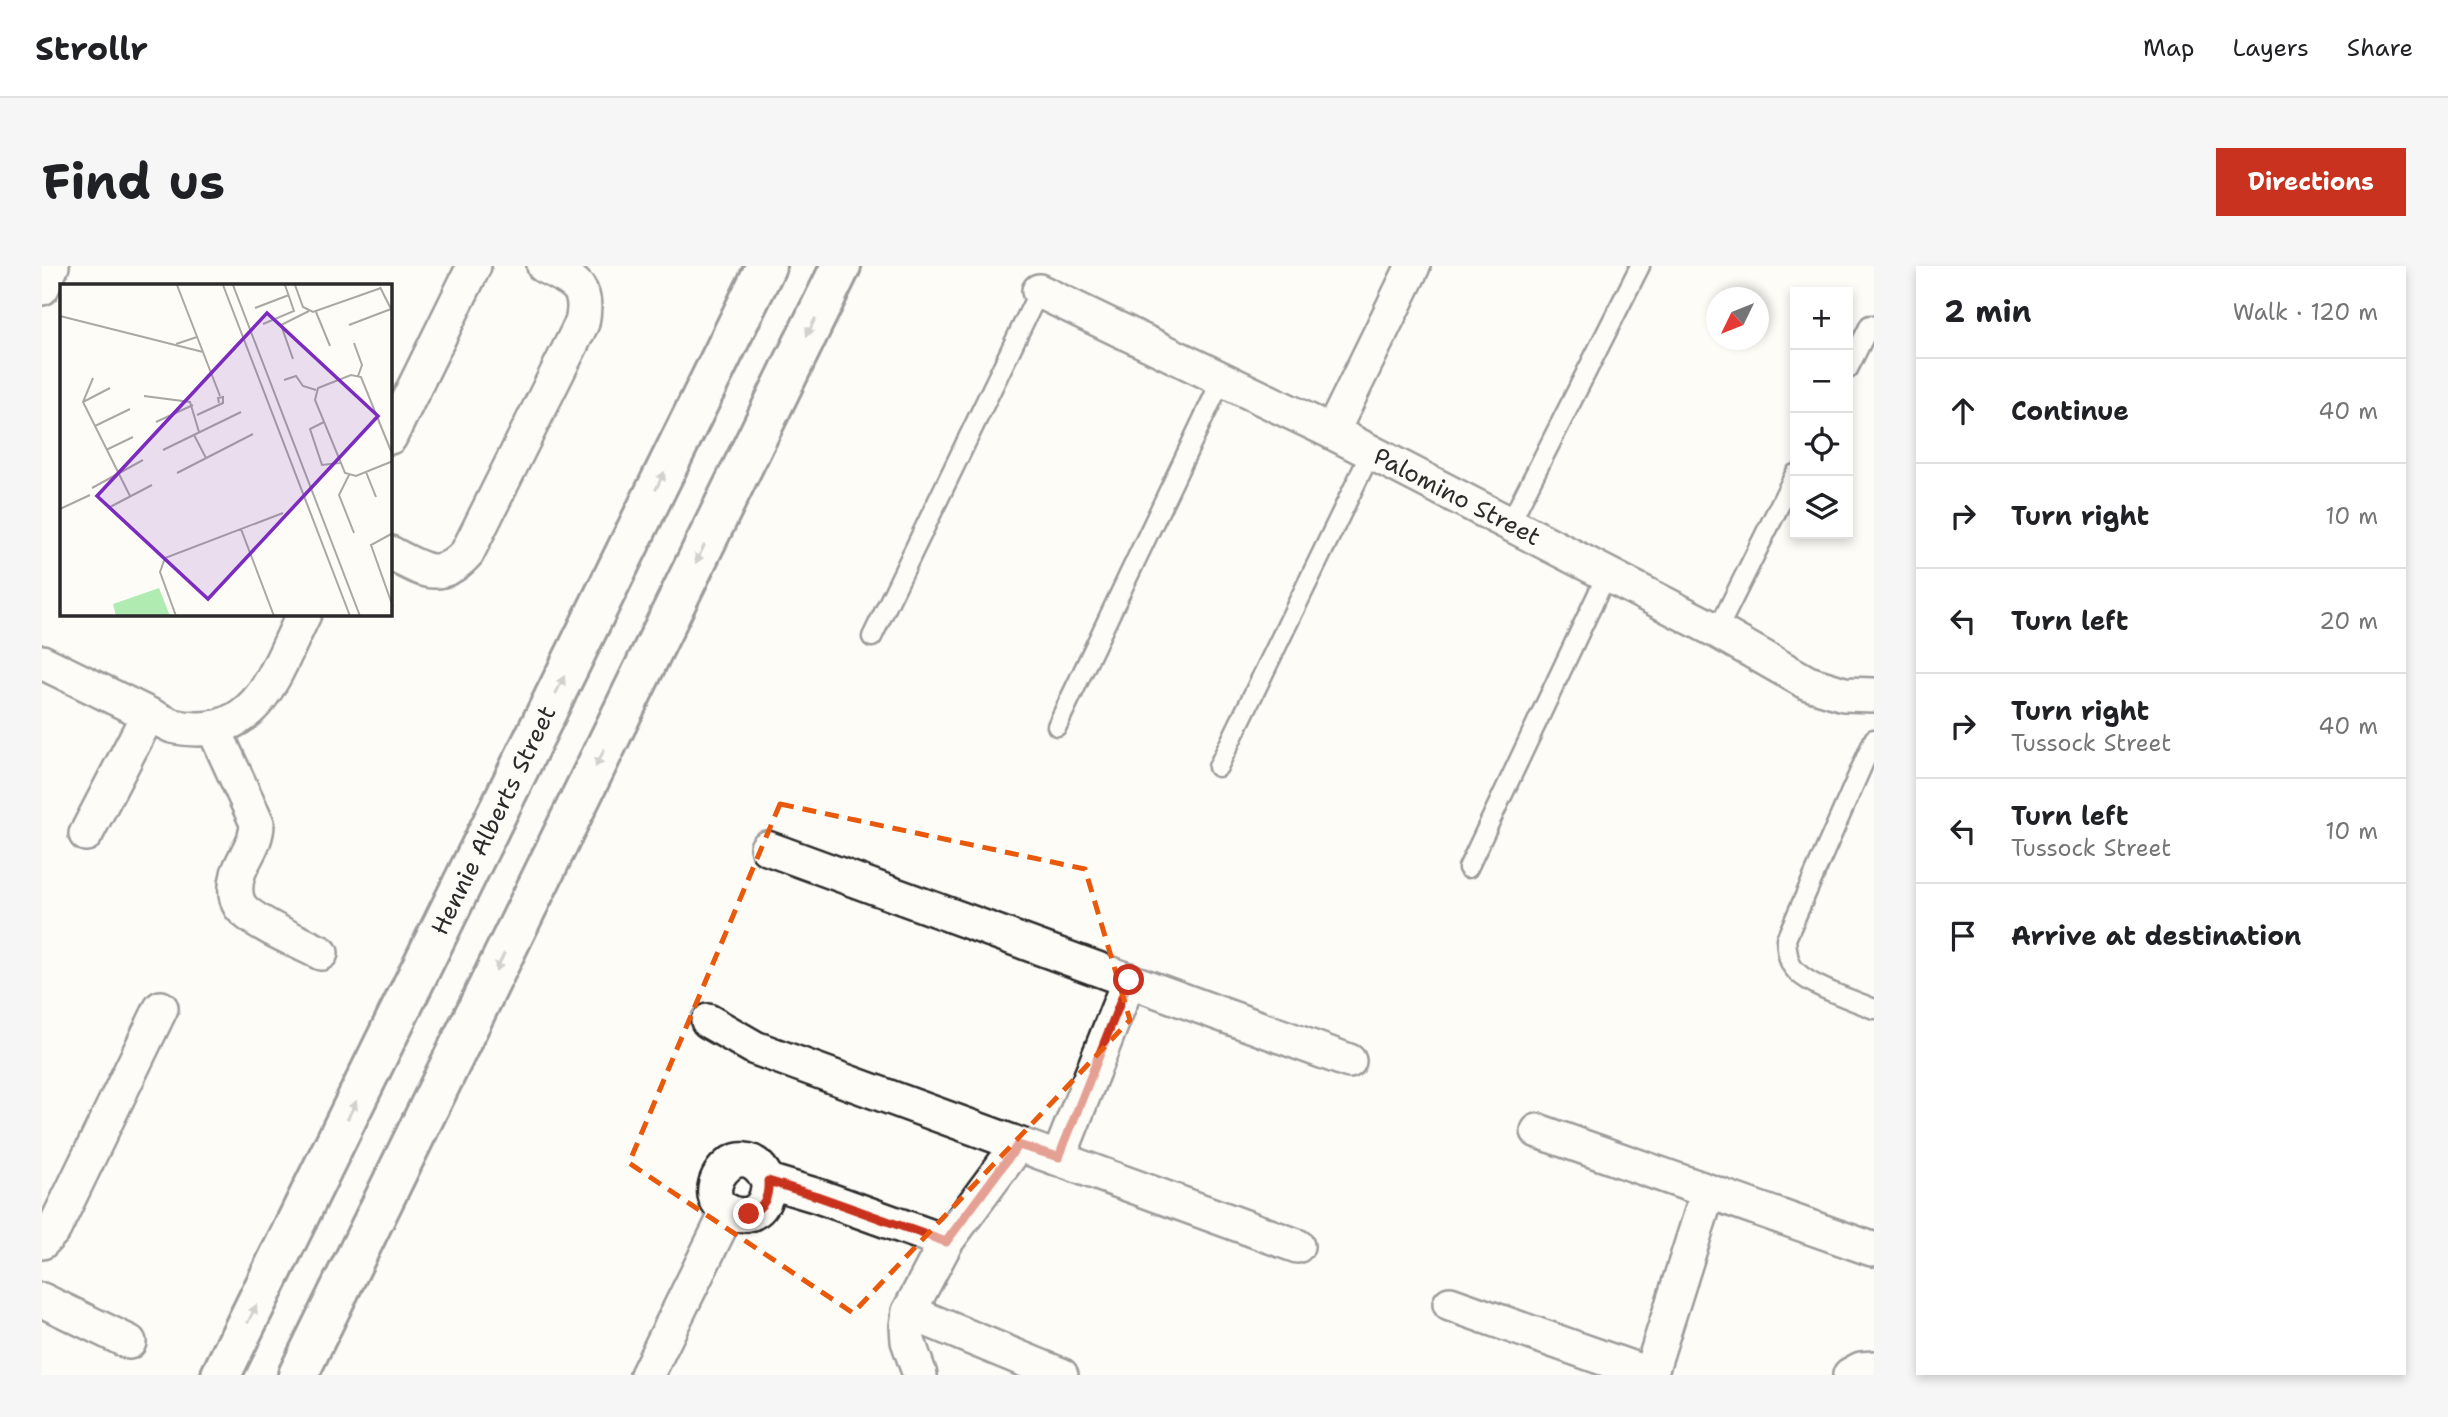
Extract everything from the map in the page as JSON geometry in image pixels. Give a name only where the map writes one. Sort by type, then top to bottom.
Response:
[{"type":"street","points":[[42,288],[52,266]]},
{"type":"street","points":[[392,433],[474,266]]},
{"type":"street","points":[[392,554],[422,568],[439,572],[456,566],[467,553],[582,323],[586,305],[580,289],[566,277],[544,266]]},
{"type":"street","name":"Hennie Alberts Street","points":[[221,1375],[766,266]]},
{"type":"street","points":[[298,1375],[841,266]]},
{"type":"street","points":[[1332,432],[1405,269]]},
{"type":"street","name":"Palomino Street","points":[[1039,291],[1332,432],[1717,631],[1808,683],[1844,694],[1874,695]]},
{"type":"street","points":[[42,662],[172,726],[193,730],[214,729],[242,717],[262,695],[302,616]]},
{"type":"street","points":[[86,834],[148,715]]},
{"type":"street","points":[[214,729],[257,822],[257,833],[239,873],[235,890],[241,906],[254,918],[321,953]]},
{"type":"street","points":[[767,848],[1349,1061]]},
{"type":"street","points":[[1059,1157],[1129,980]]},
{"type":"street","points":[[42,1242],[54,1229],[161,1008]]},
{"type":"street","points":[[708,1021],[755,1048],[1297,1246]]},
{"type":"street","points":[[1538,1130],[1872,1249]]},
{"type":"street","points":[[920,1375],[908,1341],[909,1312],[946,1242],[1018,1145]]},
{"type":"street","points":[[735,1161],[755,1164],[764,1171],[768,1181],[769,1192],[765,1202],[749,1214],[738,1215],[728,1211],[720,1204],[715,1194],[718,1174],[725,1166],[735,1161]]},
{"type":"street","points":[[768,1181],[946,1242]]},
{"type":"street","points":[[1450,1304],[1650,1375],[1708,1192]]},
{"type":"street","points":[[647,1375],[728,1211]]},
{"type":"street","points":[[42,1300],[129,1342]]},
{"type":"street","points":[[909,1312],[1061,1375]]},
{"type":"street","points":[[1850,1375],[1861,1369],[1874,1368]]},
{"type":"lane","points":[[1510,523],[1640,267]]},
{"type":"lane","points":[[872,637],[1039,291]]},
{"type":"lane","points":[[1853,359],[1870,326]]},
{"type":"lane","points":[[1057,726],[1222,379]]},
{"type":"lane","points":[[1218,766],[1371,452]]},
{"type":"lane","points":[[1717,631],[1794,476]]},
{"type":"lane","points":[[1468,868],[1607,574]]},
{"type":"lane","points":[[1874,739],[1786,939],[1790,963],[1797,972],[1812,982],[1874,1009]]},
{"type":"highlighted area","points":[[780,804],[1085,869],[1130,1020],[853,1313],[629,1163]]},
{"type":"route","points":[[749,1214],[765,1202],[769,1192],[768,1181],[946,1242],[1018,1145],[1059,1157],[1129,980]]}]
